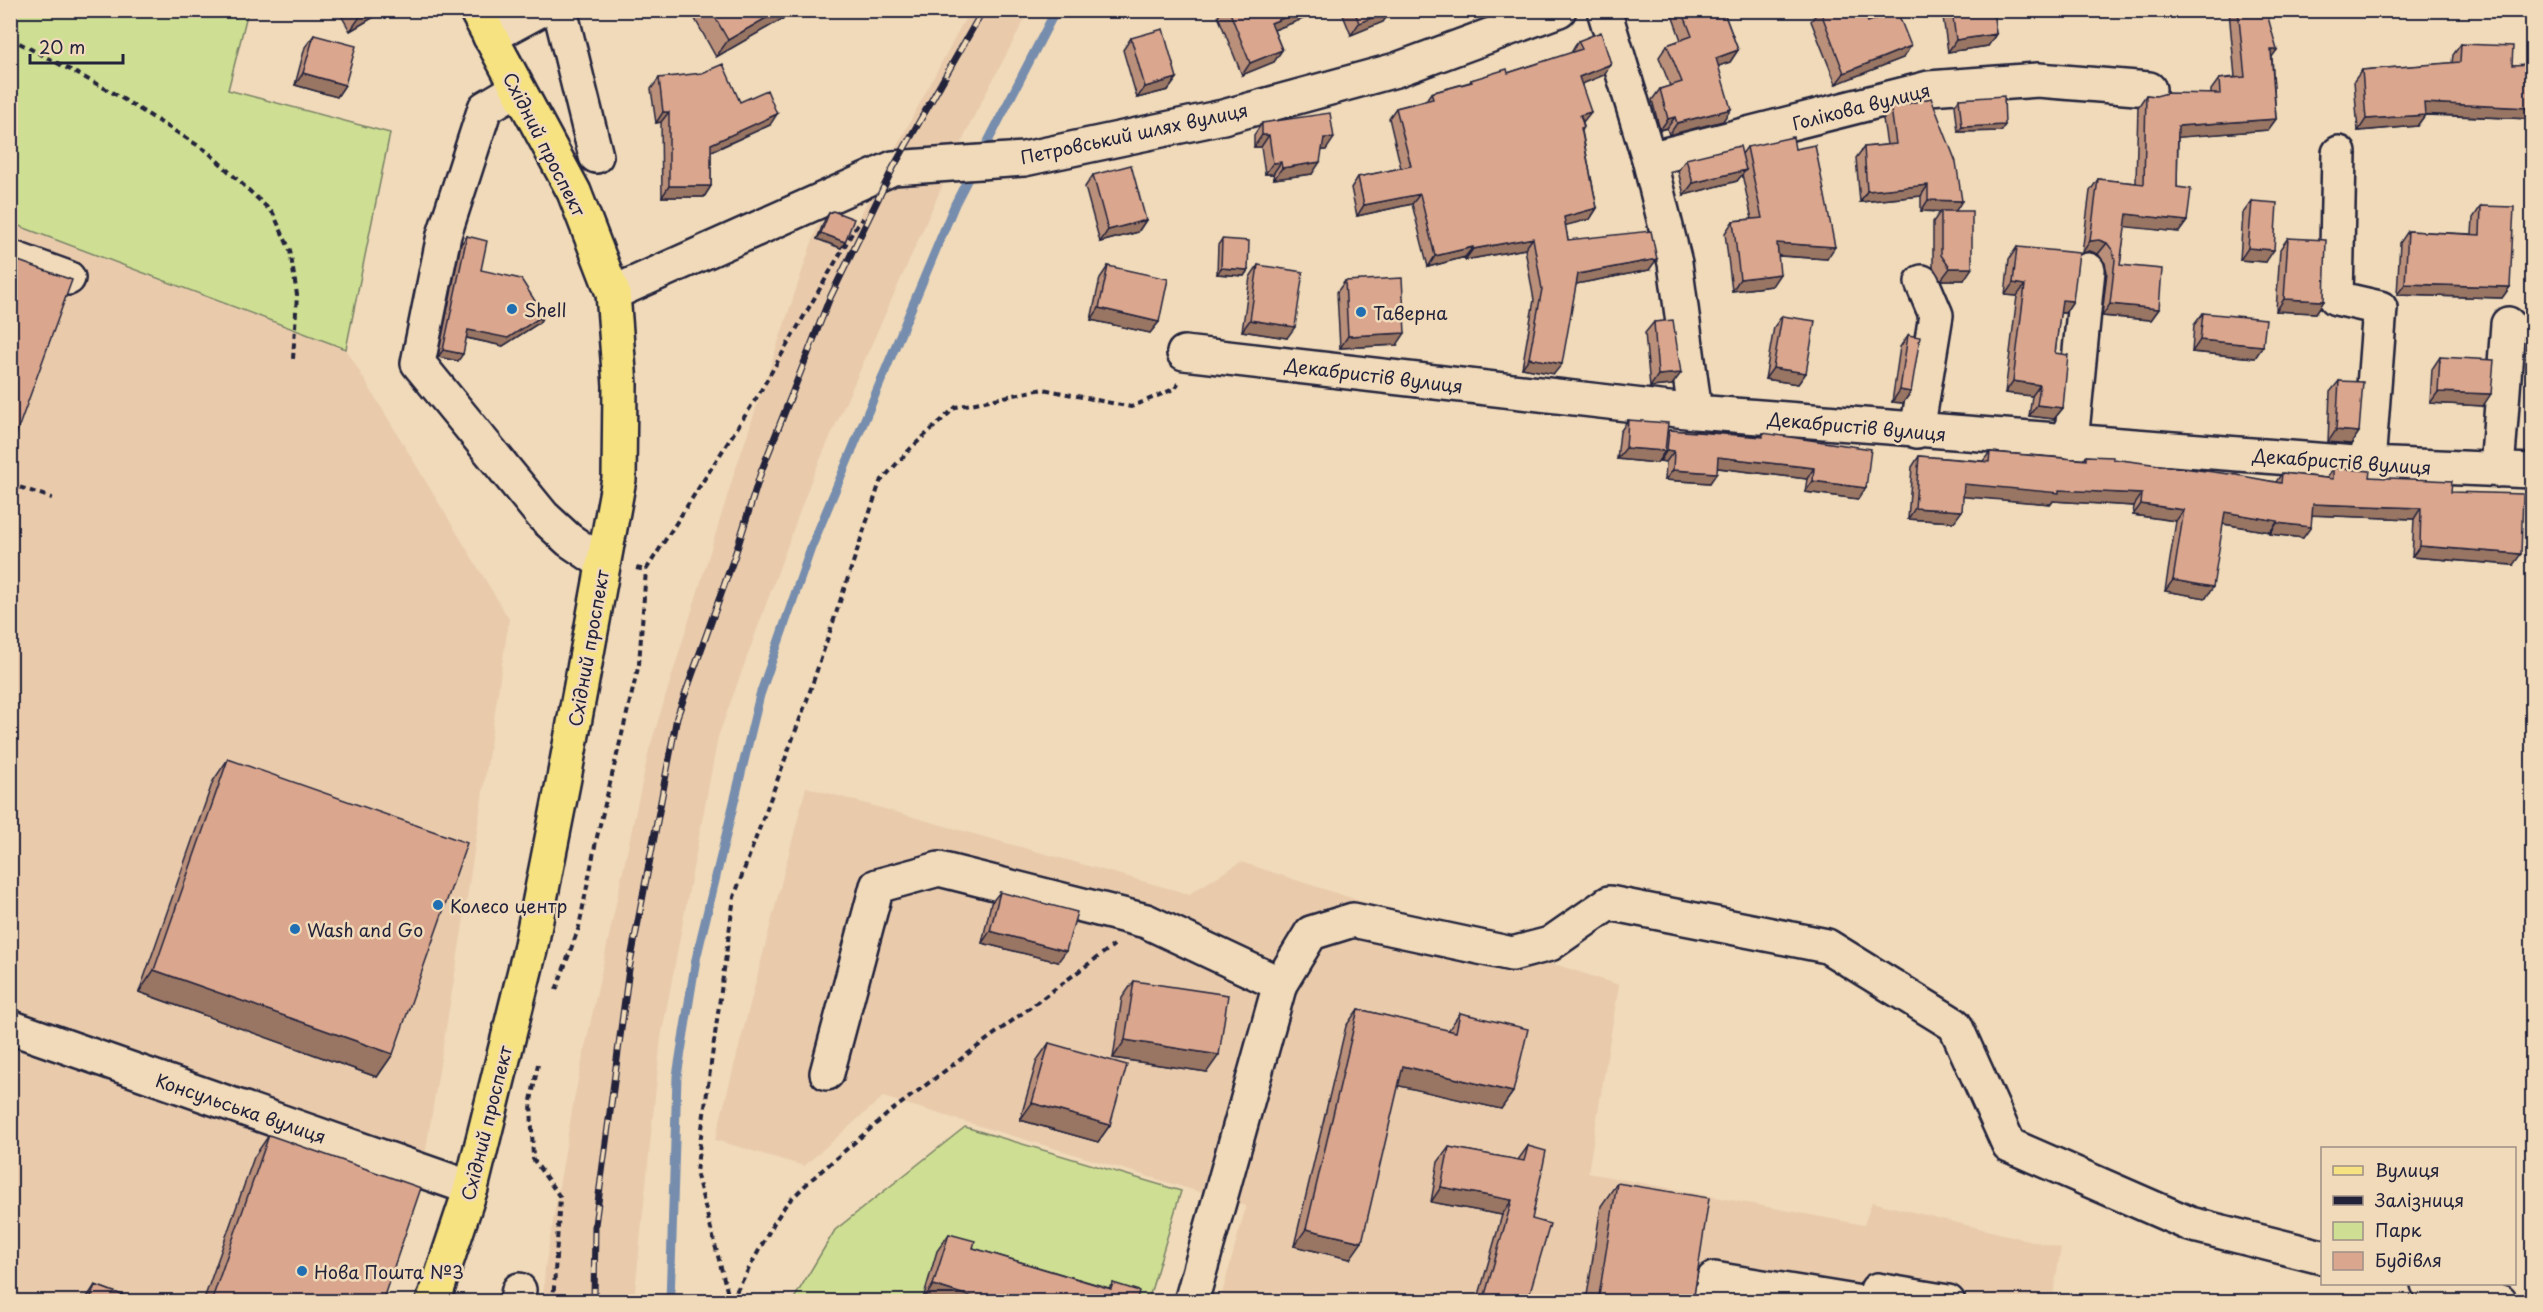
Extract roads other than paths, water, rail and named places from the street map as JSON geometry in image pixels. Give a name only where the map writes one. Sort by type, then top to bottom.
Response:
[{"type":"main road","name":"Східний проспект","points":[[433,1302],[471,1188],[530,950],[619,479],[620,385],[613,293],[574,192],[483,24]]},
{"type":"street","points":[[483,24],[540,10]]},
{"type":"street","points":[[560,10],[596,156]]},
{"type":"street","name":"Петровський шлях вулиця","points":[[613,293],[893,168],[1024,159],[1222,117],[1396,70],[1558,10]]},
{"type":"street","points":[[1604,10],[1649,159],[1675,263],[1695,412]]},
{"type":"street","name":"Голікова вулиця","points":[[1649,159],[1929,88],[2038,80],[2149,89]]},
{"type":"street","points":[[517,88],[485,108],[444,235],[418,363],[543,516],[569,540],[603,563]]},
{"type":"street","points":[[2339,153],[2336,298],[2380,308],[2368,464]]},
{"type":"street","points":[[10,257],[68,278]]},
{"type":"street","points":[[2071,442],[2088,270]]},
{"type":"street","points":[[1917,431],[1936,315],[1922,282]]},
{"type":"street","points":[[2497,470],[2508,324]]},
{"type":"street","name":"Декабристів вулиця","points":[[1184,353],[1695,412],[1917,431],[2368,464],[2532,471]]},
{"type":"street","points":[[827,1073],[877,886],[939,869],[1146,921],[1280,984]]},
{"type":"street","points":[[1191,1302],[1280,984],[1311,933],[1353,920],[1512,954],[1550,944],[1609,903],[1827,946],[1955,1025],[2009,1145],[2190,1224],[2321,1257]]},
{"type":"street","name":"Консульська вулиця","points":[[10,1028],[471,1188]]},
{"type":"street","points":[[1710,1302],[1714,1279],[1855,1302]]},
{"type":"street","points":[[2431,1285],[2500,1302]]},
{"type":"street","points":[[1876,1302],[1877,1290],[1947,1302]]},
{"type":"waterway","points":[[981,155],[1056,10]]},
{"type":"waterway","points":[[670,1302],[677,1076],[696,959],[760,695],[811,548],[955,204],[973,169]]},
{"type":"railway","points":[[594,1302],[595,1225],[629,969],[677,717],[735,555],[761,472],[829,300],[893,168],[983,10]]},
{"type":"place","name":"Shell","points":[[512,309]]},
{"type":"place","name":"Таверна","points":[[1361,312]]},
{"type":"place","name":"Колесо центр","points":[[438,905]]},
{"type":"place","name":"Wash and Go","points":[[295,929]]},
{"type":"place","name":"Нова Пошта №3","points":[[302,1271]]}]
